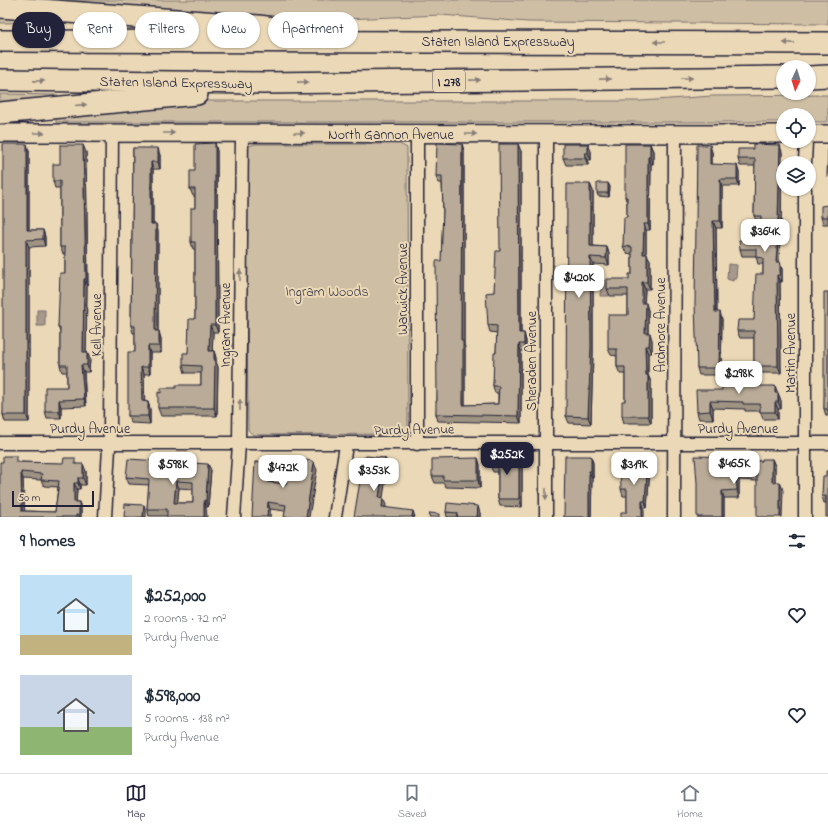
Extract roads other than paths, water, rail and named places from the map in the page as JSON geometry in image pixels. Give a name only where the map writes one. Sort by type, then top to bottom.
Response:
[{"type":"highway","points":[[0,7],[258,26],[373,41]]},
{"type":"highway","name":"Staten Island Expressway","points":[[0,41],[828,43]]},
{"type":"highway","points":[[816,77],[828,76]]},
{"type":"highway","name":"Staten Island Expressway","points":[[0,80],[264,83],[776,77]]},
{"type":"highway","points":[[0,113],[228,92],[264,83]]},
{"type":"main road","name":"North Gannon Avenue","points":[[0,133],[776,134]]},
{"type":"main road","points":[[816,134],[828,134]]},
{"type":"street","name":"Kell Avenue","points":[[105,517],[110,443],[112,133]]},
{"type":"street","name":"Ingram Avenue","points":[[234,517],[239,444],[242,134]]},
{"type":"street","name":"Warwick Avenue","points":[[416,444],[417,134]]},
{"type":"street","name":"Sheraden Avenue","points":[[546,134],[546,517]]},
{"type":"street","name":"Ardmore Avenue","points":[[674,517],[675,134]]},
{"type":"street","name":"Martin Avenue","points":[[805,196],[805,517]]},
{"type":"street","name":"Purdy Avenue","points":[[0,443],[346,445],[828,443]]},
{"type":"street","points":[[335,517],[346,445]]},
{"type":"park label","name":"Ingram Woods","points":[[327,291]]}]
